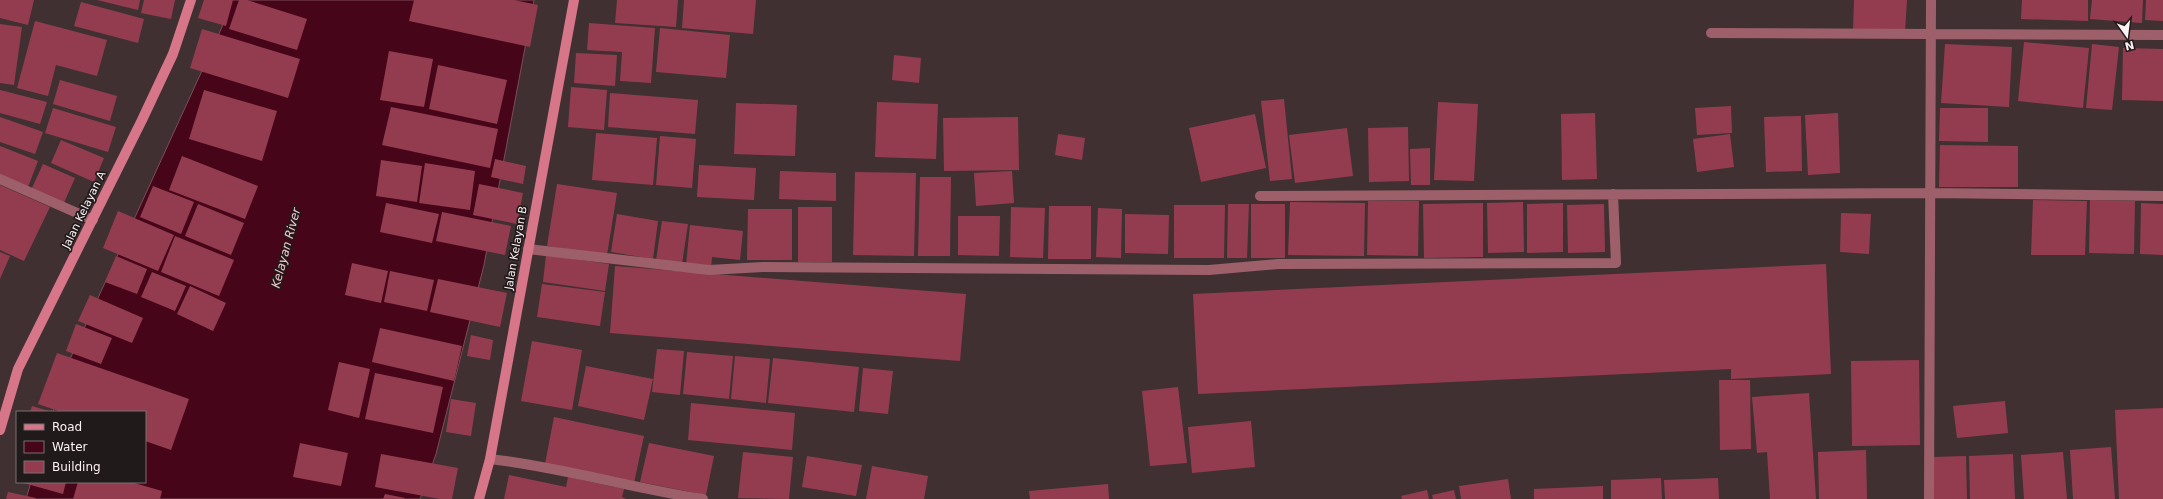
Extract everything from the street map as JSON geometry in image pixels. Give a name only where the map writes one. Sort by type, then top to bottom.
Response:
[{"type":"street","name":"Jalan Kelayan A","points":[[0,430],[18,370],[93,220],[173,54],[191,0]]},
{"type":"street","name":"Jalan Kelayan B","points":[[479,499],[490,459],[574,0]]},
{"type":"street","points":[[1929,499],[1931,0]]},
{"type":"street","points":[[1711,33],[2163,35]]},
{"type":"street","points":[[0,179],[93,220]]},
{"type":"street","points":[[1260,196],[1930,193],[2163,196]]},
{"type":"street","points":[[528,249],[709,270],[763,267],[1209,270],[1278,264],[1616,263],[1613,194]]},
{"type":"street","points":[[490,459],[558,470],[637,488],[703,499]]},
{"type":"water","name":"Kelayan River","points":[[227,0],[534,0],[484,265],[436,454],[420,499],[26,499],[31,483],[146,483],[146,411],[53,411],[71,357],[222,27]]},
{"type":"building","points":[[0,0],[34,0],[28,25],[0,18]]},
{"type":"building","points":[[97,0],[140,0],[138,10]]},
{"type":"building","points":[[144,0],[175,0],[171,19],[141,13]]},
{"type":"building","points":[[204,0],[233,0],[226,26],[198,18]]},
{"type":"building","points":[[239,0],[247,0],[307,19],[297,50],[229,29]]},
{"type":"building","points":[[414,0],[514,0],[538,5],[530,47],[409,21]]},
{"type":"building","points":[[617,0],[678,0],[676,27],[615,23]]},
{"type":"building","points":[[684,0],[756,0],[753,34],[682,28]]},
{"type":"building","points":[[1854,0],[1907,0],[1905,33],[1853,31]]},
{"type":"building","points":[[2022,0],[2088,0],[2088,21],[2021,19]]},
{"type":"building","points":[[2092,0],[2143,0],[2142,23],[2090,19]]},
{"type":"building","points":[[2146,0],[2163,0],[2163,21],[2145,20]]},
{"type":"building","points":[[81,2],[144,19],[138,43],[74,26]]},
{"type":"building","points":[[35,21],[107,40],[97,76],[56,65],[48,96],[17,88]]},
{"type":"building","points":[[589,23],[655,28],[651,83],[620,81],[622,52],[587,50]]},
{"type":"building","points":[[0,24],[22,27],[14,85],[0,83]]},
{"type":"building","points":[[660,28],[730,35],[726,78],[656,72]]},
{"type":"building","points":[[202,29],[300,59],[288,98],[190,68]]},
{"type":"building","points":[[2024,42],[2089,48],[2083,108],[2018,101]]},
{"type":"building","points":[[1945,44],[2012,47],[2009,107],[1941,103]]},
{"type":"building","points":[[2092,44],[2119,47],[2112,110],[2086,108]]},
{"type":"building","points":[[2123,48],[2163,49],[2163,101],[2122,100]]},
{"type":"building","points":[[389,51],[433,59],[424,107],[380,100]]},
{"type":"building","points":[[576,53],[617,55],[615,86],[574,83]]},
{"type":"building","points":[[894,55],[921,58],[919,83],[892,80]]},
{"type":"building","points":[[438,65],[507,80],[497,124],[429,109]]},
{"type":"building","points":[[60,80],[117,96],[110,121],[53,104]]},
{"type":"building","points":[[571,87],[607,90],[604,130],[568,127]]},
{"type":"building","points":[[0,90],[47,102],[40,124],[0,113]]},
{"type":"building","points":[[204,90],[277,111],[262,161],[189,139]]},
{"type":"building","points":[[610,93],[698,100],[695,134],[608,127]]},
{"type":"building","points":[[1284,99],[1292,179],[1270,181],[1261,101]]},
{"type":"building","points":[[877,102],[938,104],[936,159],[875,157]]},
{"type":"building","points":[[1438,102],[1478,104],[1474,181],[1434,180]]},
{"type":"building","points":[[736,103],[797,105],[795,156],[734,154]]},
{"type":"building","points":[[1731,106],[1732,133],[1697,135],[1695,108]]},
{"type":"building","points":[[391,107],[498,129],[490,168],[382,145]]},
{"type":"building","points":[[53,108],[116,127],[108,152],[45,133]]},
{"type":"building","points":[[1940,108],[1988,108],[1988,142],[1939,141]]},
{"type":"building","points":[[1595,113],[1597,179],[1562,180],[1561,114]]},
{"type":"building","points":[[1838,113],[1840,173],[1808,175],[1805,115]]},
{"type":"building","points":[[1255,114],[1266,168],[1201,182],[1189,128]]},
{"type":"building","points":[[1801,116],[1802,171],[1766,172],[1764,117]]},
{"type":"building","points":[[0,117],[43,132],[35,154],[0,142]]},
{"type":"building","points":[[1018,117],[1019,170],[944,171],[943,118]]},
{"type":"building","points":[[1408,127],[1409,181],[1369,182],[1368,128]]},
{"type":"building","points":[[1347,128],[1353,176],[1295,183],[1289,135]]},
{"type":"building","points":[[596,133],[657,138],[653,185],[592,180]]},
{"type":"building","points":[[1058,134],[1085,138],[1082,160],[1055,155]]},
{"type":"building","points":[[1730,134],[1734,167],[1697,172],[1693,139]]},
{"type":"building","points":[[660,136],[696,139],[692,188],[656,185]]},
{"type":"building","points":[[61,140],[104,158],[94,182],[51,163]]},
{"type":"building","points":[[1940,145],[2018,146],[2018,187],[1939,187]]},
{"type":"building","points":[[0,146],[38,161],[28,187],[0,176]]},
{"type":"building","points":[[1430,148],[1430,185],[1411,185],[1410,149]]},
{"type":"building","points":[[182,156],[258,186],[245,219],[169,190]]},
{"type":"building","points":[[495,159],[526,166],[523,184],[491,177]]},
{"type":"building","points":[[381,160],[422,166],[417,202],[376,196]]},
{"type":"building","points":[[425,163],[475,171],[470,210],[419,203]]},
{"type":"building","points":[[43,164],[75,178],[63,205],[31,190]]},
{"type":"building","points":[[699,165],[756,168],[754,200],[697,197]]},
{"type":"building","points":[[780,171],[836,173],[836,201],[779,199]]},
{"type":"building","points":[[1012,171],[1014,203],[976,206],[974,173]]},
{"type":"building","points":[[855,172],[916,173],[914,256],[853,255]]},
{"type":"building","points":[[920,177],[951,177],[950,256],[918,256]]},
{"type":"building","points":[[479,184],[523,193],[517,224],[473,215]]},
{"type":"building","points":[[557,184],[617,193],[607,255],[547,246]]},
{"type":"building","points":[[0,185],[50,207],[24,261],[0,250]]},
{"type":"building","points":[[153,186],[194,202],[181,234],[140,217]]},
{"type":"building","points":[[2033,200],[2087,201],[2085,255],[2031,255]]},
{"type":"building","points":[[2090,200],[2135,201],[2134,254],[2089,253]]},
{"type":"building","points":[[1368,201],[1419,201],[1418,256],[1367,255]]},
{"type":"building","points":[[1290,202],[1365,203],[1364,256],[1288,255]]},
{"type":"building","points":[[1523,202],[1524,252],[1488,253],[1487,203]]},
{"type":"building","points":[[386,203],[439,214],[432,243],[380,232]]},
{"type":"building","points":[[1483,203],[1483,257],[1424,258],[1423,204]]},
{"type":"building","points":[[1563,203],[1563,252],[1527,253],[1527,204]]},
{"type":"building","points":[[2141,203],[2163,204],[2163,255],[2140,254]]},
{"type":"building","points":[[198,204],[244,223],[231,255],[185,236]]},
{"type":"building","points":[[1228,204],[1249,204],[1247,258],[1227,258]]},
{"type":"building","points":[[1251,204],[1285,204],[1285,258],[1251,258]]},
{"type":"building","points":[[1604,204],[1605,252],[1568,253],[1567,205]]},
{"type":"building","points":[[1174,205],[1225,205],[1224,258],[1174,258]]},
{"type":"building","points":[[1049,206],[1091,206],[1091,259],[1048,259]]},
{"type":"building","points":[[798,207],[832,207],[832,262],[798,262]]},
{"type":"building","points":[[1011,207],[1045,208],[1043,258],[1010,257]]},
{"type":"building","points":[[1098,208],[1122,209],[1121,258],[1096,257]]},
{"type":"building","points":[[748,209],[792,209],[792,260],[747,260]]},
{"type":"building","points":[[118,211],[174,235],[158,271],[103,248]]},
{"type":"building","points":[[442,212],[511,226],[505,255],[436,241]]},
{"type":"building","points":[[1841,213],[1871,214],[1869,254],[1840,252]]},
{"type":"building","points":[[617,214],[658,221],[653,259],[611,252]]},
{"type":"building","points":[[1125,214],[1169,215],[1168,254],[1125,253]]},
{"type":"building","points":[[958,216],[1000,216],[999,256],[958,255]]},
{"type":"building","points":[[662,221],[688,224],[682,264],[656,260]]},
{"type":"building","points":[[690,225],[743,231],[740,260],[712,257],[711,268],[686,265]]},
{"type":"building","points":[[175,236],[234,260],[219,296],[161,272]]},
{"type":"building","points":[[0,252],[10,256],[0,279]]},
{"type":"building","points":[[546,255],[609,264],[605,291],[543,282]]},
{"type":"building","points":[[116,256],[147,269],[137,294],[105,282]]},
{"type":"building","points":[[352,263],[388,271],[381,303],[345,295]]},
{"type":"building","points":[[1826,264],[1831,374],[1731,379],[1731,369],[1198,394],[1193,294]]},
{"type":"building","points":[[615,266],[966,294],[960,361],[610,333]]},
{"type":"building","points":[[390,271],[434,280],[427,311],[384,302]]},
{"type":"building","points":[[152,272],[186,286],[175,311],[141,297]]},
{"type":"building","points":[[438,279],[507,293],[500,327],[430,312]]},
{"type":"building","points":[[542,284],[605,292],[600,326],[537,317]]},
{"type":"building","points":[[190,286],[226,303],[213,331],[177,314]]},
{"type":"building","points":[[90,295],[143,318],[132,343],[78,321]]},
{"type":"building","points":[[76,324],[112,338],[101,364],[66,351]]},
{"type":"building","points":[[380,328],[462,346],[454,381],[372,362]]},
{"type":"building","points":[[471,335],[493,340],[490,360],[467,356]]},
{"type":"building","points":[[532,341],[582,350],[572,410],[521,401]]},
{"type":"building","points":[[657,349],[684,351],[680,395],[652,392]]},
{"type":"building","points":[[687,352],[733,356],[729,399],[683,394]]},
{"type":"building","points":[[57,353],[189,399],[171,450],[146,441],[146,411],[58,411],[38,404]]},
{"type":"building","points":[[735,356],[770,359],[766,403],[731,399]]},
{"type":"building","points":[[773,358],[859,367],[854,412],[768,403]]},
{"type":"building","points":[[1919,360],[1920,445],[1852,446],[1851,361]]},
{"type":"building","points":[[339,362],[370,369],[359,418],[328,410]]},
{"type":"building","points":[[586,366],[653,379],[644,420],[578,406]]},
{"type":"building","points":[[863,368],[893,371],[888,414],[859,411]]},
{"type":"building","points":[[375,373],[443,387],[433,433],[365,419]]},
{"type":"building","points":[[1719,380],[1750,380],[1751,449],[1720,450]]},
{"type":"building","points":[[1178,387],[1187,463],[1150,466],[1142,391]]},
{"type":"building","points":[[1809,393],[1816,499],[1770,499],[1767,452],[1757,453],[1752,397]]},
{"type":"building","points":[[451,399],[476,403],[471,436],[446,432]]},
{"type":"building","points":[[2005,401],[2008,433],[1957,438],[1953,406]]},
{"type":"building","points":[[691,403],[795,413],[792,450],[688,440]]},
{"type":"building","points":[[32,406],[49,411],[30,411]]},
{"type":"building","points":[[2163,408],[2163,499],[2119,499],[2115,410]]},
{"type":"building","points":[[554,417],[644,436],[634,483],[545,464]]},
{"type":"building","points":[[1251,421],[1255,467],[1192,473],[1188,427]]},
{"type":"building","points":[[300,443],[348,453],[341,486],[293,477]]},
{"type":"building","points":[[649,443],[714,456],[706,495],[640,482]]},
{"type":"building","points":[[2111,447],[2115,499],[2073,499],[2070,450]]},
{"type":"building","points":[[1866,450],[1867,499],[1819,499],[1818,452]]},
{"type":"building","points":[[743,452],[793,457],[789,499],[738,498]]},
{"type":"building","points":[[2063,452],[2067,499],[2024,499],[2021,455]]},
{"type":"building","points":[[381,454],[458,468],[452,499],[440,499],[375,487]]},
{"type":"building","points":[[2013,454],[2015,499],[1970,499],[1969,456]]},
{"type":"building","points":[[807,456],[862,465],[856,496],[802,487]]},
{"type":"building","points":[[1966,456],[1967,499],[1933,499],[1932,457]]},
{"type":"building","points":[[872,466],[928,476],[924,499],[866,499]]},
{"type":"building","points":[[509,475],[566,487],[568,477],[624,489],[622,497],[626,499],[504,499]]},
{"type":"building","points":[[1661,478],[1662,499],[1611,499],[1611,480]]},
{"type":"building","points":[[1718,478],[1719,499],[1665,499],[1664,480]]},
{"type":"building","points":[[1508,479],[1511,499],[1461,499],[1459,486]]},
{"type":"building","points":[[24,483],[66,483],[63,494]]},
{"type":"building","points":[[78,483],[134,483],[162,491],[160,499],[73,499]]},
{"type":"building","points":[[1108,484],[1109,499],[1030,499],[1029,491]]},
{"type":"building","points":[[1603,486],[1603,499],[1534,499],[1534,489]]},
{"type":"building","points":[[1427,490],[1429,499],[1402,499],[1401,496]]},
{"type":"building","points":[[1454,490],[1456,499],[1433,499],[1432,495]]},
{"type":"building","points":[[8,492],[36,498],[36,499],[6,499]]},
{"type":"building","points":[[385,494],[405,498],[383,499]]}]
